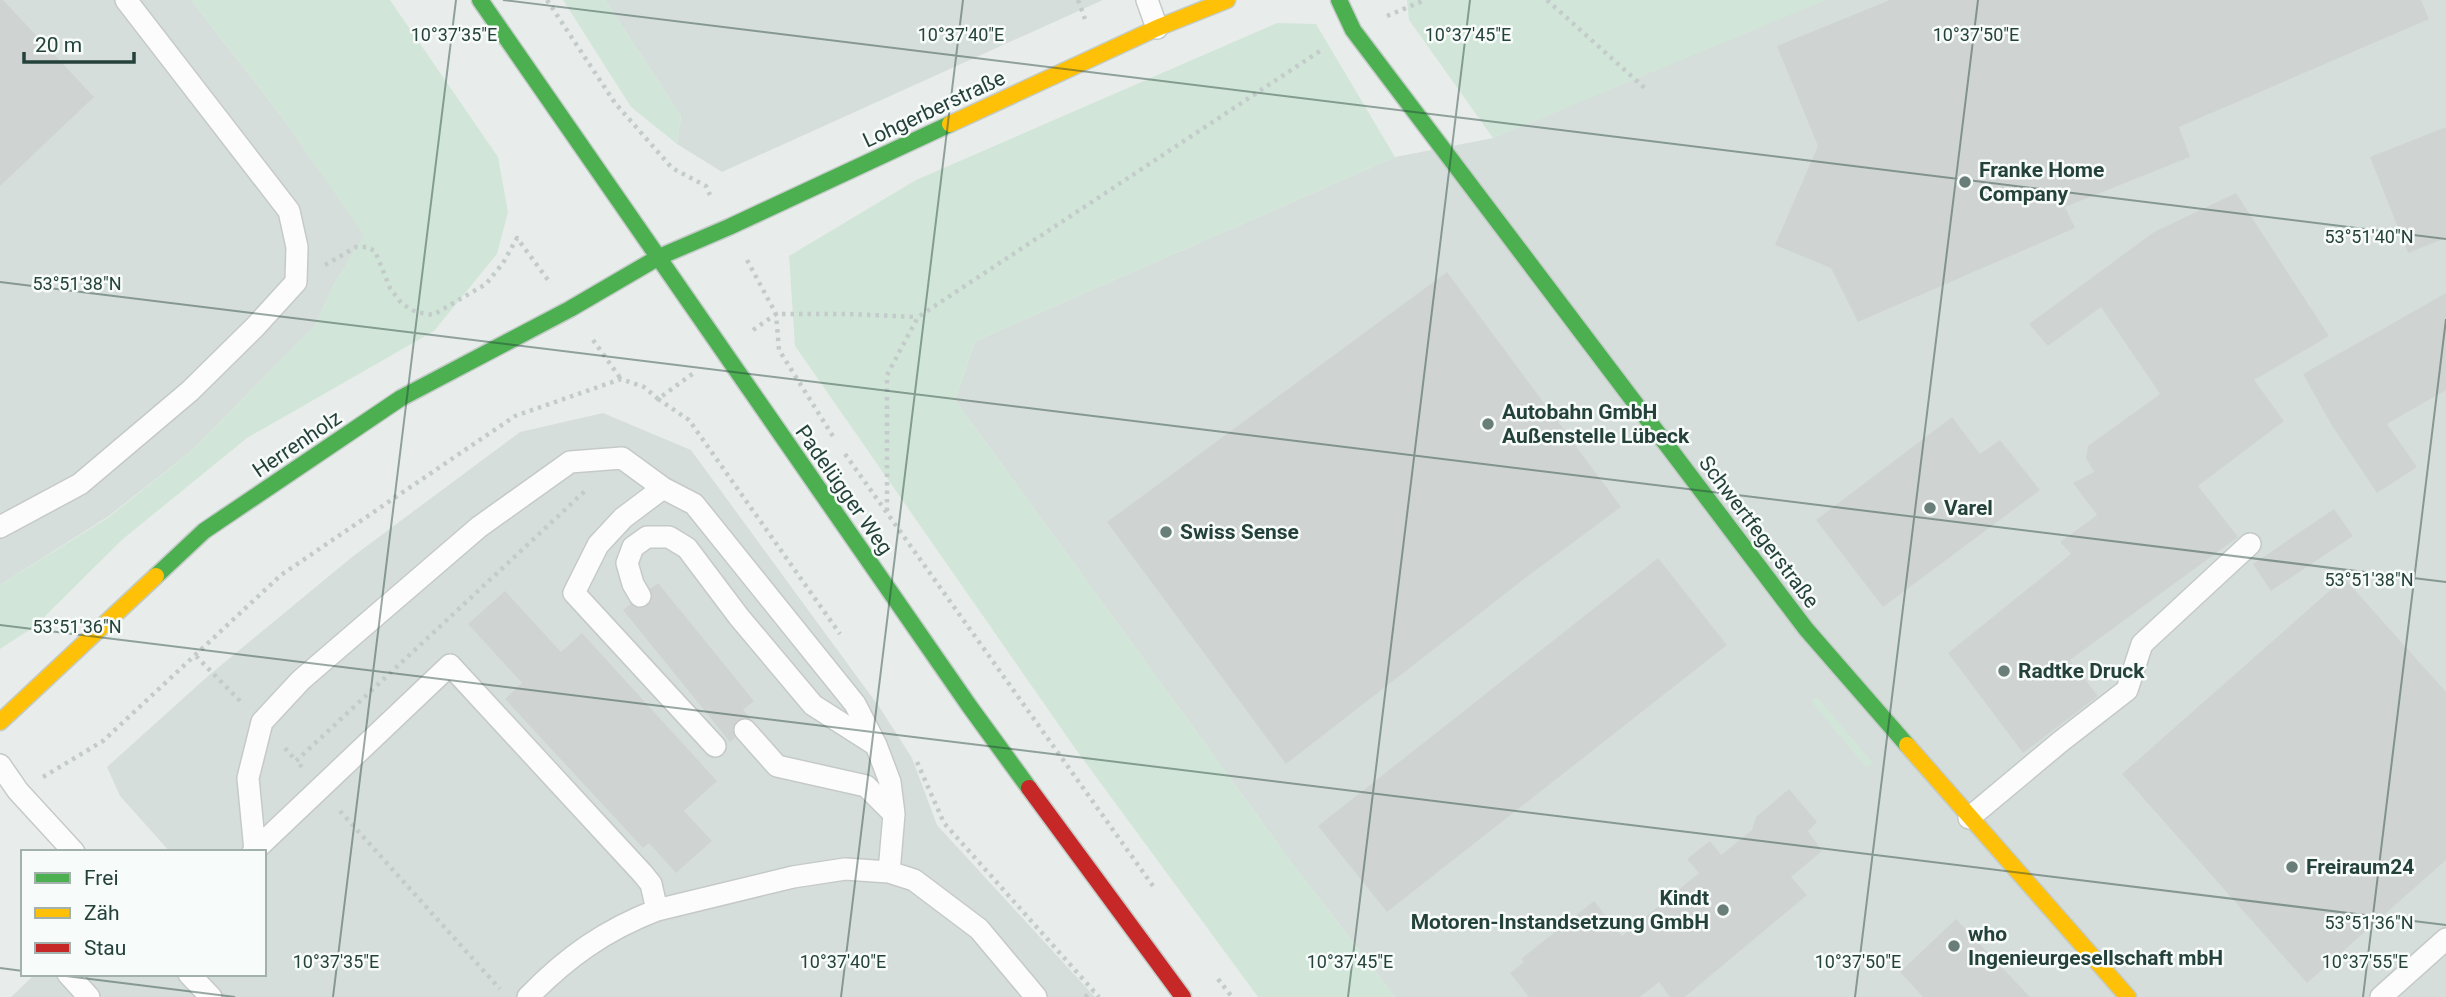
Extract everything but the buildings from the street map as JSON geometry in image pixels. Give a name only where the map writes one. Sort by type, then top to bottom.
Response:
[{"type":"street","name":"Padelügger Weg","points":[[480,0],[970,707],[1183,997]]},
{"type":"street","name":"Schwertfegerstraße","points":[[1339,0],[1353,30],[1806,629],[2128,997]]},
{"type":"street","name":"Lohgerberstraße","points":[[659,257],[1214,2]]},
{"type":"street","name":"Herrenholz","points":[[0,722],[204,531],[401,398],[570,309],[659,257]]},
{"type":"lane","points":[[0,527],[80,484],[125,448],[200,382],[296,282],[297,247],[289,211],[125,0]]},
{"type":"lane","points":[[1147,0],[1157,28]]},
{"type":"lane","points":[[254,850],[248,778],[262,722],[301,680],[479,527],[570,462],[622,458],[663,488],[694,504],[855,704],[876,745],[890,782],[894,814],[889,872]]},
{"type":"lane","points":[[663,488],[623,518],[598,545],[575,593],[715,746]]},
{"type":"lane","points":[[640,596],[627,564],[633,547],[647,537],[669,537],[687,548],[739,617],[813,705],[876,745]]},
{"type":"lane","points":[[1969,818],[2127,690],[2142,644],[2250,544]]},
{"type":"lane","points":[[255,850],[450,665],[643,874],[651,884],[657,910]]},
{"type":"lane","points":[[745,730],[777,766],[866,786],[894,814]]},
{"type":"lane","points":[[0,765],[18,791],[72,850]]},
{"type":"lane","points":[[528,997],[549,975],[617,926],[657,910],[793,877],[845,869],[889,872],[914,880],[979,929],[1036,997]]},
{"type":"lane","points":[[2381,997],[2446,939]]},
{"type":"lane","points":[[70,976],[89,997]]},
{"type":"lane","points":[[191,976],[211,997]]},
{"type":"path","points":[[547,0],[615,103],[672,168],[706,186],[776,314],[779,350],[836,441]]},
{"type":"path","points":[[1547,0],[1648,91]]},
{"type":"path","points":[[887,513],[887,375],[918,317],[1353,30]]},
{"type":"path","points":[[296,282],[356,247],[367,247],[375,251],[390,288],[402,304],[416,313],[433,315],[486,284],[517,239],[621,379],[643,387],[658,398],[776,314],[918,317]]},
{"type":"path","points":[[18,791],[103,741],[281,575],[515,416],[621,379]]},
{"type":"path","points":[[843,452],[1160,896]]},
{"type":"path","points":[[508,997],[296,761],[588,488]]},
{"type":"path","points":[[1216,974],[1231,997]]},
{"type":"path","points":[[1085,997],[1093,991]]},
{"type":"shaded area","points":[[0,0],[191,0],[279,113],[365,235],[333,286],[315,326],[190,452],[109,516],[0,585]]},
{"type":"shaded area","points":[[605,0],[1103,0],[722,172],[677,144],[681,116]]},
{"type":"shaded area","points":[[1820,0],[2446,0],[2446,997],[1395,997],[1291,862],[955,400],[975,341],[1395,157],[1493,138]]},
{"type":"shaded area","points":[[603,413],[691,450],[880,708],[912,758],[937,825],[1095,997],[11,997],[33,976],[266,976],[266,850],[168,850],[120,796],[107,767],[208,676],[352,557],[520,432]]},
{"type":"green space","points":[[191,0],[390,0],[498,157],[508,212],[497,254],[434,331],[247,438],[123,539],[34,627],[0,649],[0,585],[109,517],[190,452],[315,326],[333,286],[364,235],[279,113]]},
{"type":"green space","points":[[563,0],[605,0],[681,116],[677,144],[631,107]]},
{"type":"green space","points":[[1407,0],[1826,0],[1493,138],[1409,20]]},
{"type":"green space","points":[[1277,23],[1316,24],[1395,157],[975,341],[955,400],[1291,862],[1395,997],[1258,997],[1077,751],[795,346],[789,256],[916,180]]},
{"type":"green space","points":[[1817,697],[1873,763],[1868,767],[1811,701]]},
{"type":"traffic: fast","points":[[480,0],[970,707],[1029,788]]},
{"type":"traffic: fast","points":[[1339,0],[1353,30],[1806,629],[1907,745]]},
{"type":"traffic: fast","points":[[156,576],[204,531],[401,398],[570,309],[659,257],[950,124]]},
{"type":"traffic: slow","points":[[950,124],[1157,28],[1227,0]]},
{"type":"traffic: slow","points":[[0,722],[156,576]]},
{"type":"traffic: slow","points":[[1907,745],[2128,997]]},
{"type":"traffic: jam","points":[[1029,788],[1183,997]]},
{"type":"place","name":"Franke Home Company","points":[[1965,182]]},
{"type":"place","name":"Autobahn GmbH Außenstelle Lübeck","points":[[1488,424]]},
{"type":"place","name":"Varel","points":[[1930,508]]},
{"type":"place","name":"Swiss Sense","points":[[1166,532]]},
{"type":"place","name":"Radtke Druck","points":[[2004,671]]},
{"type":"place","name":"Freiraum24","points":[[2292,867]]},
{"type":"place","name":"Kindt Motoren-Instandsetzung GmbH","points":[[1723,910]]},
{"type":"place","name":"who Ingenieurgesellschaft mbH","points":[[1954,946]]}]
